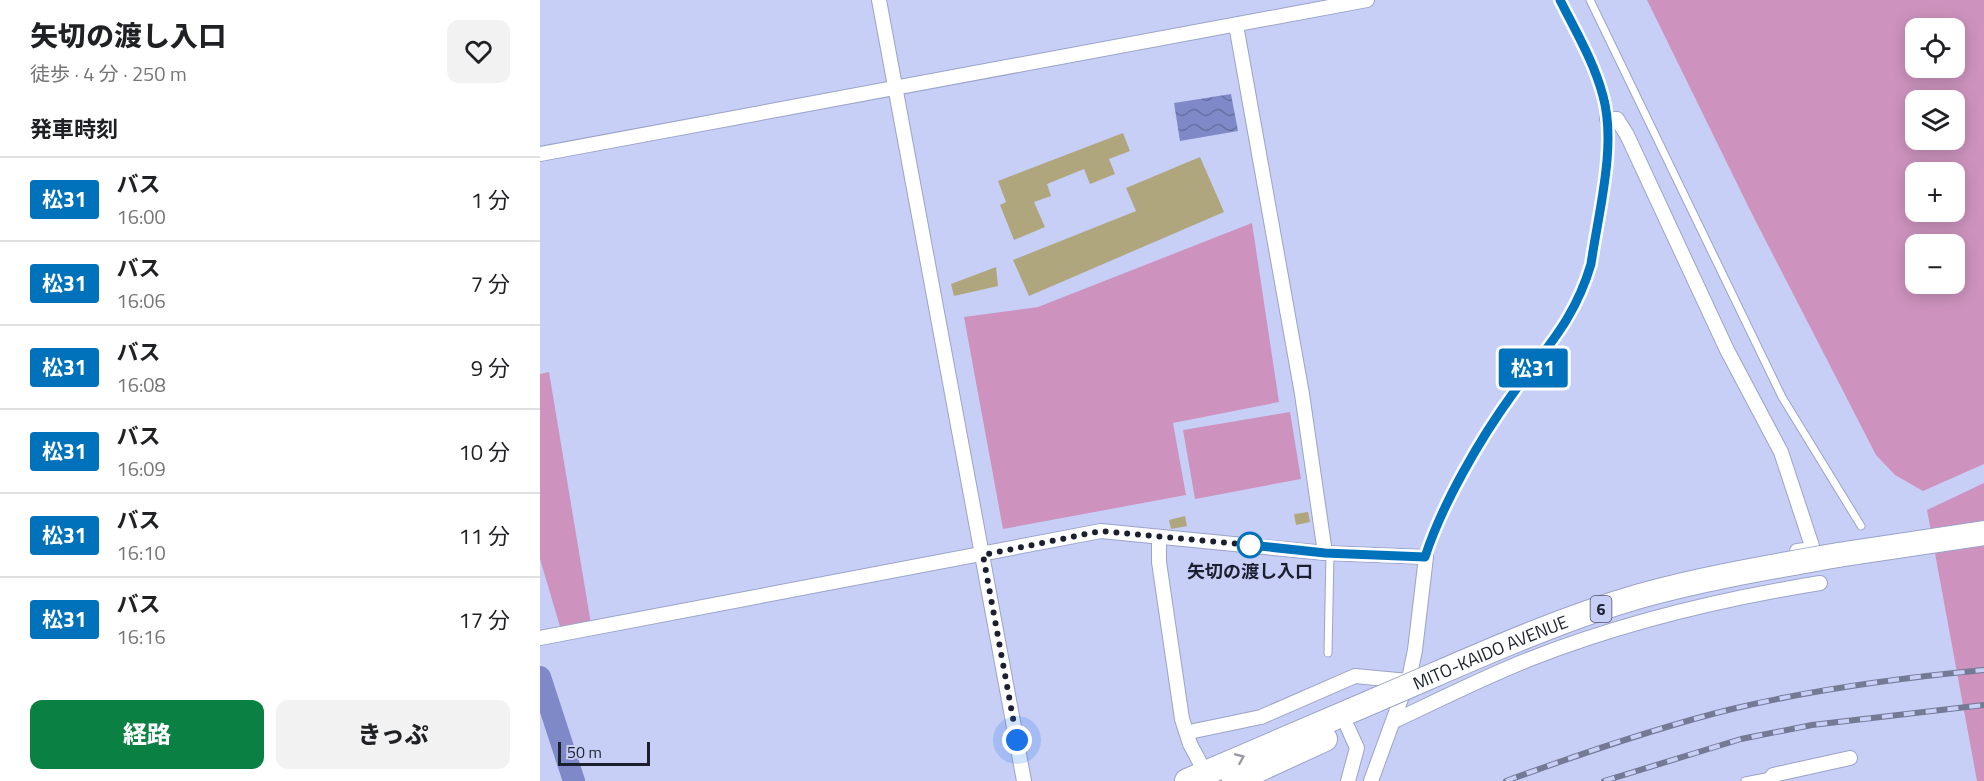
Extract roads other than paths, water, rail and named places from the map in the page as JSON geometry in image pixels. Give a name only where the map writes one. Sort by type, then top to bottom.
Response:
[{"type":"highway","name":"MITO-KAIDO AVENUE","points":[[1234,781],[1384,711],[1558,624],[1639,597],[1725,575],[1883,555],[1984,533]]},
{"type":"highway","name":"MITO-KAIDO AVENUE","points":[[1883,555],[1984,546]]},
{"type":"highway","name":"MITO-KAIDO AVENUE","points":[[1196,777],[1384,711]]},
{"type":"street","points":[[879,0],[1024,781]]},
{"type":"street","points":[[540,154],[1367,0]]},
{"type":"street","points":[[1236,25],[1302,394],[1327,553]]},
{"type":"street","points":[[1371,781],[1384,711],[1409,678],[1506,632],[1590,601],[1678,575],[1813,549],[1781,452],[1727,350],[1627,135],[1617,119],[1607,118]]},
{"type":"street","points":[[547,637],[1101,531],[1126,532],[1159,538],[1327,553],[1425,557],[1420,610],[1409,678]]},
{"type":"street","points":[[1159,538],[1159,562],[1182,719],[1190,744],[1196,777]]},
{"type":"street","points":[[1384,711],[1626,625],[1683,609],[1820,583]]},
{"type":"street","points":[[1194,731],[1261,717],[1355,676],[1409,678]]},
{"type":"street","points":[[1348,728],[1357,748],[1348,781]]},
{"type":"street","points":[[1771,778],[1850,758]]},
{"type":"lane","points":[[1425,557],[1481,442],[1514,392],[1556,340],[1585,285],[1598,215],[1607,146],[1607,118],[1594,68],[1561,0]]},
{"type":"lane","points":[[1590,0],[1782,397],[1861,526]]},
{"type":"lane","points":[[1327,553],[1328,653]]},
{"type":"lane","points":[[1745,781],[1771,778]]},
{"type":"water","points":[[1231,94],[1238,131],[1180,141],[1174,103]]},
{"type":"waterway","points":[[540,677],[574,781]]},
{"type":"railway","points":[[1506,781],[1618,742],[1732,709],[1857,685],[1984,670]]},
{"type":"railway","points":[[1604,781],[1741,739],[1812,725],[1984,705]]},
{"type":"place","name":"矢切の渡し入口","points":[[1250,545]]}]
